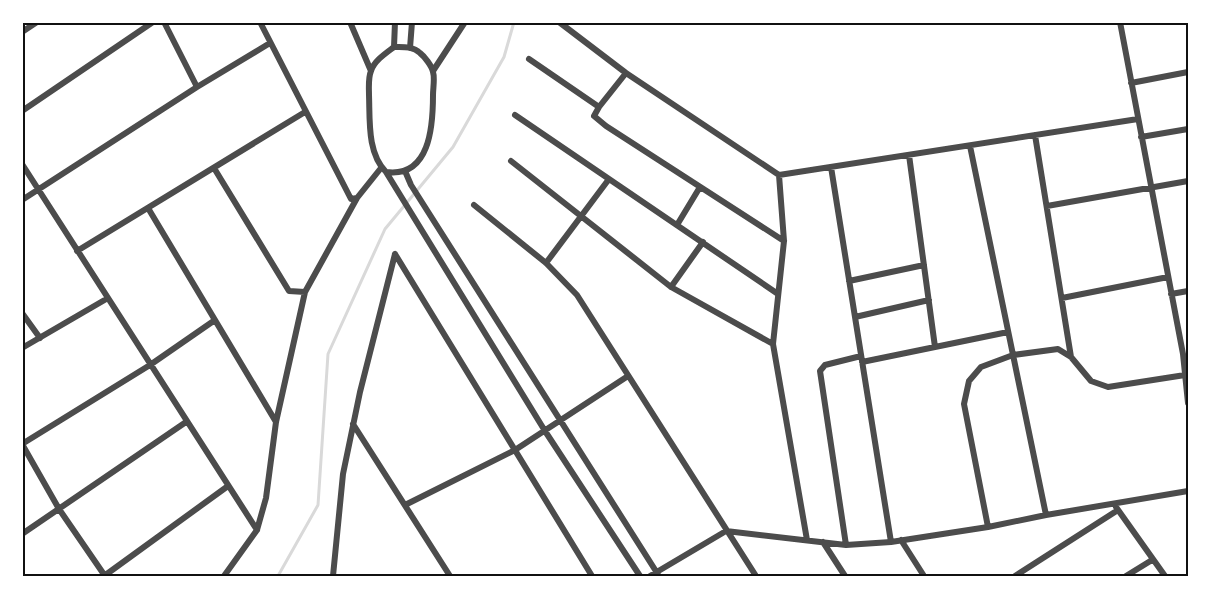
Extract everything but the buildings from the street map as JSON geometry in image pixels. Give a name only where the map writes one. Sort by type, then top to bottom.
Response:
[{"type":"street","points":[[22,32],[37,22]]},
{"type":"street","points":[[22,111],[153,22]]},
{"type":"street","points":[[164,22],[196,87]]},
{"type":"street","points":[[260,22],[349,197],[357,198]]},
{"type":"street","points":[[350,22],[371,71],[370,132],[377,159],[545,430],[640,576]]},
{"type":"street","points":[[394,47],[395,22]]},
{"type":"street","points":[[410,48],[412,22]]},
{"type":"street","points":[[383,170],[396,174],[418,162],[429,142],[433,112],[433,71],[465,22]]},
{"type":"street","points":[[559,22],[626,73],[779,175],[1138,119]]},
{"type":"street","points":[[1120,23],[1171,294],[1186,353],[1185,375],[1188,403]]},
{"type":"street","points":[[22,200],[196,87],[270,43]]},
{"type":"street","points":[[371,71],[380,58],[394,47],[410,48],[419,52],[433,71]]},
{"type":"street","points":[[529,59],[599,106]]},
{"type":"street","points":[[1131,83],[1188,72]]},
{"type":"street","points":[[626,73],[599,106],[594,116],[784,241]]},
{"type":"street","points":[[77,250],[305,112]]},
{"type":"street","points":[[515,115],[778,294]]},
{"type":"street","points":[[1141,137],[1188,129]]},
{"type":"street","points":[[1035,135],[1071,357]]},
{"type":"street","points":[[970,146],[1046,514]]},
{"type":"street","points":[[909,155],[935,347]]},
{"type":"street","points":[[511,161],[671,286],[773,344]]},
{"type":"street","points":[[22,164],[257,530]]},
{"type":"street","points":[[831,167],[891,542]]},
{"type":"street","points":[[214,168],[290,291],[305,292]]},
{"type":"street","points":[[224,576],[257,530],[266,498],[276,422],[305,292],[357,198],[383,170]]},
{"type":"street","points":[[405,171],[411,185],[559,421],[658,574]]},
{"type":"street","points":[[779,175],[784,241],[773,344],[807,540]]},
{"type":"street","points":[[546,262],[609,179]]},
{"type":"street","points":[[1047,206],[1188,181]]},
{"type":"street","points":[[677,225],[700,187]]},
{"type":"street","points":[[474,205],[546,262],[577,295],[756,576]]},
{"type":"street","points":[[148,208],[276,422]]},
{"type":"street","points":[[671,286],[703,242]]},
{"type":"street","points":[[333,576],[344,474],[353,424],[395,254],[592,576]]},
{"type":"street","points":[[849,281],[924,265]]},
{"type":"street","points":[[1062,297],[1168,277]]},
{"type":"street","points":[[1171,294],[1188,291]]},
{"type":"street","points":[[22,348],[108,298]]},
{"type":"street","points":[[855,317],[929,300]]},
{"type":"street","points":[[22,312],[40,338]]},
{"type":"street","points":[[215,320],[150,365],[23,444],[59,509],[104,576],[228,486]]},
{"type":"street","points":[[846,545],[820,371],[825,365],[935,347],[1008,332]]},
{"type":"street","points":[[988,527],[964,404],[969,381],[981,367],[1013,356],[1058,348],[1071,357],[1091,381],[1108,387],[1185,375]]},
{"type":"street","points":[[405,506],[515,450],[628,376]]},
{"type":"street","points":[[22,534],[186,422]]},
{"type":"street","points":[[353,424],[450,576]]},
{"type":"street","points":[[650,576],[658,574],[726,531],[846,545],[891,542],[1188,491]]},
{"type":"street","points":[[1114,504],[1165,576]]},
{"type":"street","points":[[1015,576],[1118,510]]},
{"type":"street","points":[[901,540],[924,576]]},
{"type":"street","points":[[823,542],[845,576]]},
{"type":"street","points":[[1126,576],[1152,560]]},
{"type":"waterway","points":[[278,576],[318,505],[328,354],[385,229],[453,147],[504,57],[514,22]]}]
